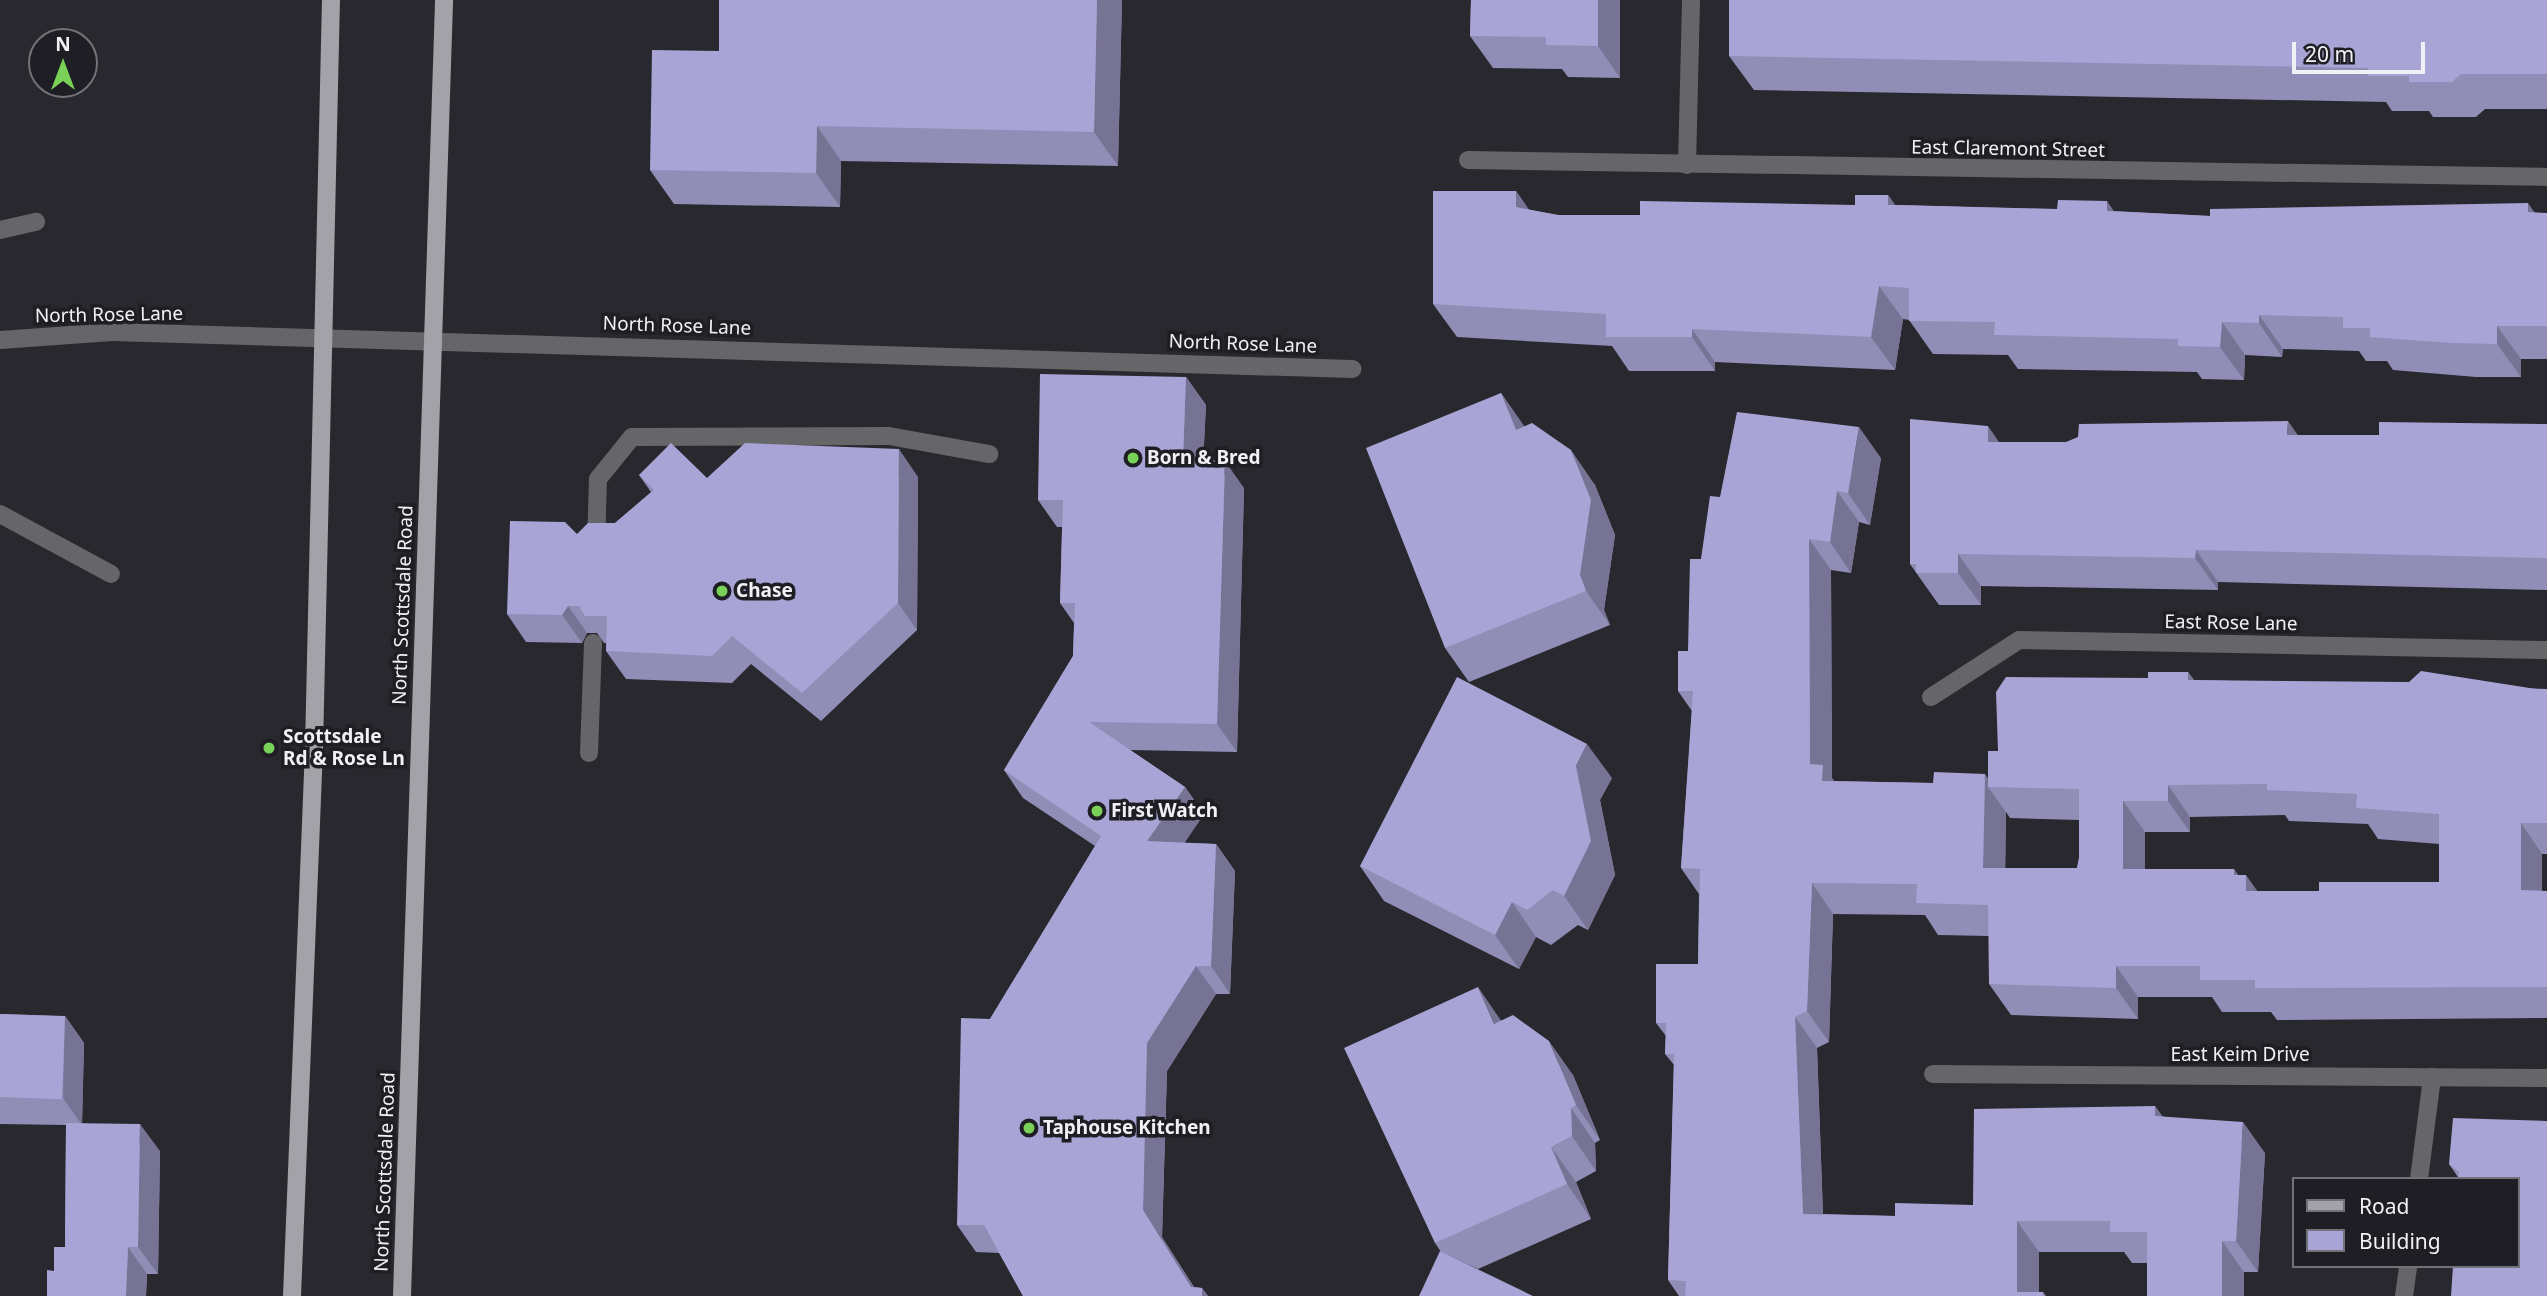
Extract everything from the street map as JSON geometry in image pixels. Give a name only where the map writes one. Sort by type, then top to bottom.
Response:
[{"type":"main road","points":[[292,1296],[324,338],[331,0]]},
{"type":"main road","name":"North Scottsdale Road","points":[[402,1296],[444,0]]},
{"type":"street","points":[[1687,165],[1690,0]]},
{"type":"street","name":"East Claremont Street","points":[[1468,160],[2547,177]]},
{"type":"street","points":[[0,230],[36,222]]},
{"type":"street","name":"North Rose Lane","points":[[0,340],[112,332],[1352,369]]},
{"type":"street","points":[[596,550],[598,479],[632,437],[889,436],[989,454]]},
{"type":"street","points":[[0,514],[111,574]]},
{"type":"street","name":"East Rose Lane","points":[[1931,697],[2019,640],[2547,650]]},
{"type":"street","points":[[589,752],[593,643]]},
{"type":"street","name":"East Keim Drive","points":[[1933,1074],[2547,1077]]},
{"type":"street","points":[[2419,1177],[2432,1077]]},
{"type":"street","points":[[2404,1296],[2407,1268]]},
{"type":"building","points":[[719,0],[1097,0],[1094,132],[817,126],[816,173],[650,170],[652,50],[719,51]]},
{"type":"building","points":[[1471,0],[1598,0],[1598,46],[1546,45],[1546,37],[1470,36]]},
{"type":"building","points":[[1729,0],[2547,0],[2547,74],[2461,74],[2452,82],[2409,82],[2409,76],[2368,76],[2368,68],[1729,56]]},
{"type":"building","points":[[1433,191],[1516,191],[1516,207],[1558,215],[1640,215],[1640,201],[1855,205],[1855,195],[1888,195],[1888,205],[2057,209],[2058,200],[2107,201],[2107,211],[2210,216],[2210,209],[2528,203],[2528,212],[2547,213],[2547,326],[2497,326],[2497,344],[2370,337],[2370,328],[2343,328],[2343,317],[2259,315],[2259,323],[2222,322],[2220,347],[2178,346],[2178,339],[1994,335],[1995,322],[1909,321],[1909,288],[1879,286],[1871,337],[1692,329],[1692,337],[1606,337],[1606,314],[1433,304]]},
{"type":"building","points":[[1040,374],[1186,377],[1183,459],[1225,461],[1217,724],[1089,722],[1185,787],[1147,841],[1216,844],[1211,966],[1196,966],[1147,1043],[1143,1210],[1191,1287],[1202,1288],[1202,1296],[1023,1296],[984,1225],[957,1225],[961,1018],[990,1019],[1101,836],[1004,770],[1073,656],[1075,603],[1060,603],[1063,500],[1038,500]]},
{"type":"building","points":[[1501,393],[1516,430],[1532,423],[1571,450],[1591,500],[1580,575],[1586,591],[1445,648],[1366,448]]},
{"type":"building","points":[[1737,412],[1859,427],[1848,493],[1837,491],[1830,542],[1809,539],[1810,764],[1823,765],[1822,781],[1933,783],[1934,772],[1985,774],[1983,868],[2077,868],[2079,858],[2079,789],[1988,787],[1988,751],[1998,751],[1996,692],[2006,677],[2148,678],[2148,672],[2188,672],[2188,680],[2409,682],[2421,671],[2547,689],[2547,823],[2521,823],[2521,890],[2547,891],[2547,987],[2255,988],[2255,980],[2200,980],[2200,966],[2116,966],[2116,988],[1989,984],[1988,905],[1916,903],[1917,884],[1812,883],[1807,1011],[1795,1017],[1803,1214],[1895,1216],[1895,1203],[1973,1205],[1974,1109],[2155,1106],[2155,1116],[2243,1122],[2236,1241],[2222,1241],[2222,1296],[2147,1296],[2147,1232],[2110,1232],[2110,1221],[2017,1221],[2017,1292],[2043,1292],[2043,1296],[1685,1296],[1686,1281],[1668,1280],[1674,1054],[1665,1054],[1666,1023],[1656,1023],[1656,964],[1698,964],[1700,869],[1681,868],[1693,691],[1678,691],[1678,651],[1688,651],[1690,559],[1701,559],[1710,496],[1720,497]],"holes":[[[2267,784],[2267,790],[2357,794],[2356,808],[2439,814],[2439,882],[2319,882],[2319,891],[2246,891],[2246,875],[2234,875],[2234,869],[2123,869],[2123,801],[2168,801],[2168,785]]]},
{"type":"building","points":[[1910,419],[1988,426],[1988,442],[2066,442],[2078,437],[2079,424],[2288,421],[2287,435],[2379,435],[2379,422],[2547,424],[2547,558],[2196,550],[2195,558],[1958,554],[1958,573],[1916,573],[1916,564],[1910,564]]},
{"type":"building","name":"Chase","points":[[671,443],[707,478],[745,443],[899,449],[898,603],[802,693],[732,636],[712,656],[606,651],[607,616],[585,616],[579,606],[568,606],[562,615],[507,614],[510,521],[565,522],[577,534],[588,523],[615,523],[654,490],[639,475]]},
{"type":"building","points":[[1457,677],[1587,744],[1576,766],[1591,841],[1564,896],[1553,890],[1527,910],[1512,902],[1495,935],[1360,866]]},
{"type":"building","points":[[1478,987],[1494,1024],[1513,1015],[1549,1041],[1576,1105],[1571,1108],[1572,1136],[1551,1147],[1567,1184],[1435,1243],[1344,1048]]},
{"type":"building","points":[[0,1014],[65,1016],[62,1099],[0,1097]]},
{"type":"building","points":[[2453,1118],[2547,1121],[2547,1296],[2451,1296],[2453,1268],[2519,1268],[2519,1177],[2458,1177],[2459,1172],[2449,1164]]},
{"type":"building","points":[[66,1123],[140,1124],[138,1247],[128,1247],[126,1296],[47,1296],[47,1270],[54,1271],[54,1247],[65,1247]]},
{"type":"building","points":[[1440,1251],[1533,1296],[1419,1296]]},
{"type":"place","name":"Born & Bred","points":[[1133,458]]},
{"type":"place","name":"Chase","points":[[722,591]]},
{"type":"place","name":"Scottsdale Rd & Rose Ln","points":[[269,748]]},
{"type":"place","name":"First Watch","points":[[1097,811]]},
{"type":"place","name":"Taphouse Kitchen","points":[[1029,1128]]}]
